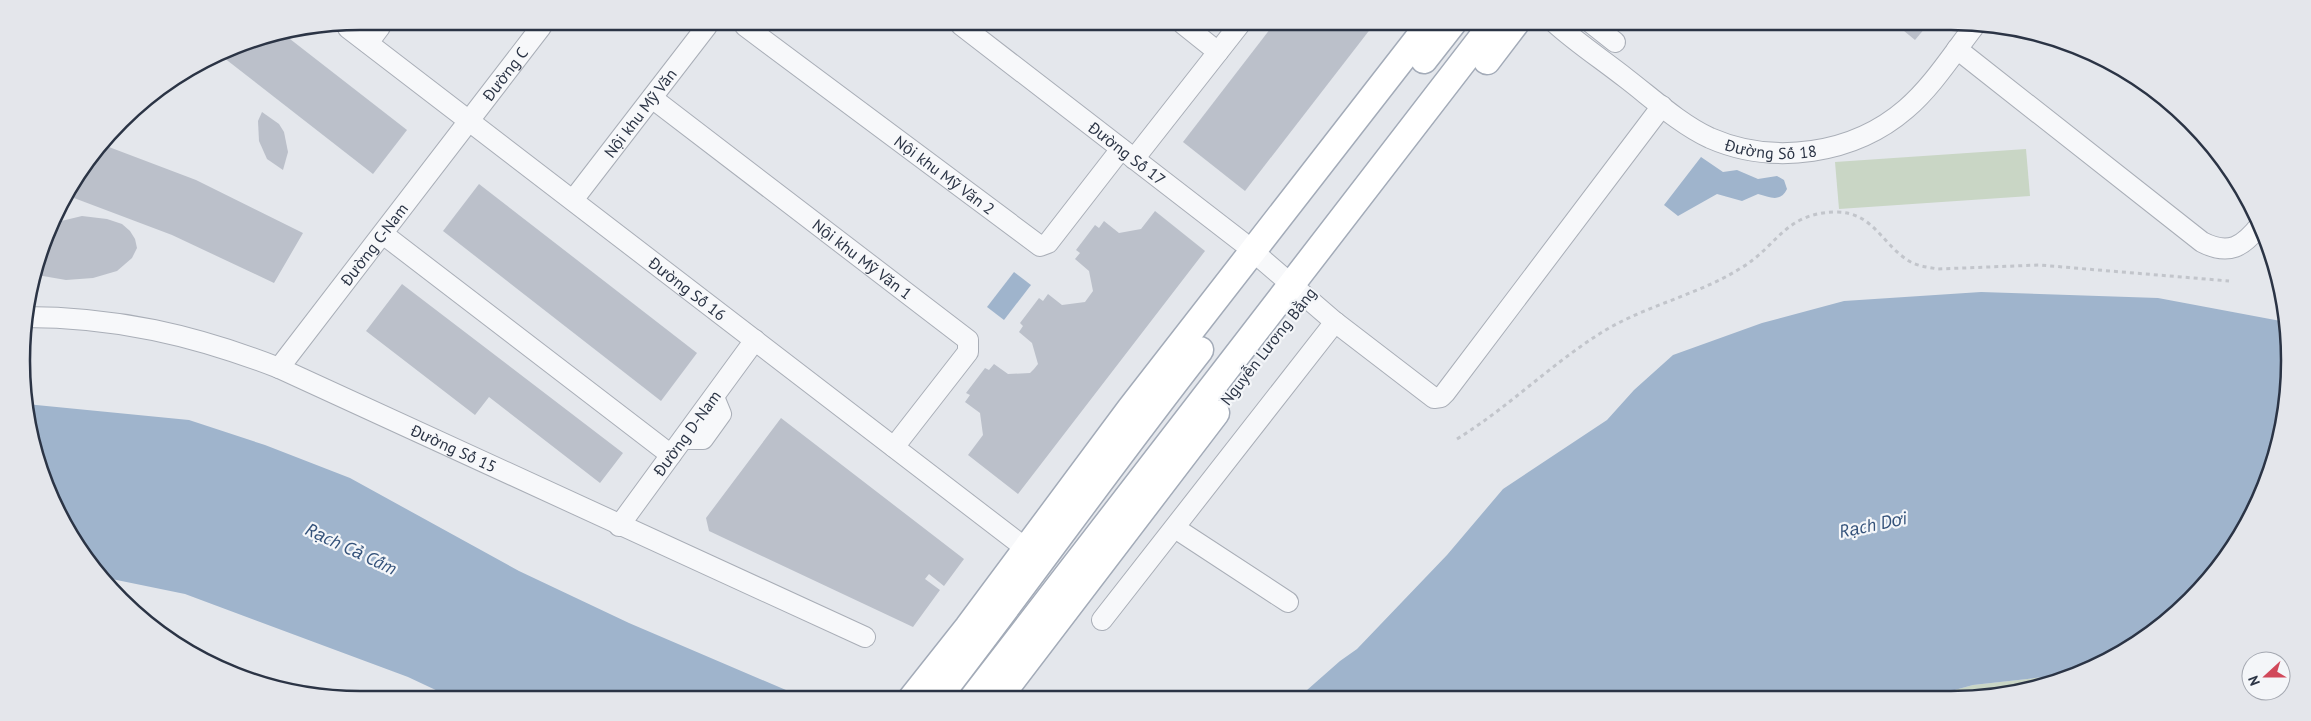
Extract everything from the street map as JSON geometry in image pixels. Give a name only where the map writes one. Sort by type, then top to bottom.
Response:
[{"type":"main road","points":[[942,691],[975,634],[1035,555],[1145,420],[1260,257],[1425,30]]},
{"type":"main road","points":[[1260,257],[1447,30]]},
{"type":"main road","name":"Nguyễn Lương Bằng","points":[[1299,291],[1488,30]]},
{"type":"main road","name":"Nguyễn Lương Bằng","points":[[1011,663],[1299,291],[1510,30]]},
{"type":"main road","points":[[919,691],[975,634]]},
{"type":"main road","points":[[981,691],[1011,663]]},
{"type":"main road","points":[[1001,691],[1011,663]]},
{"type":"street","name":"Đường Số 16","points":[[356,30],[374,35],[469,120],[1035,555]]},
{"type":"street","name":"Đường C","points":[[469,120],[539,30]]},
{"type":"street","name":"Nội khu Mỹ Văn","points":[[573,200],[704,30]]},
{"type":"street","name":"Nội khu Mỹ Văn 2","points":[[750,30],[1040,246],[1048,244],[1127,154]]},
{"type":"street","name":"Đường Số 17","points":[[967,30],[1260,257],[1335,322],[1431,397],[1441,397],[1662,106]]},
{"type":"street","points":[[1190,30],[1218,52]]},
{"type":"street","points":[[1127,154],[1235,30]]},
{"type":"street","name":"Đường Số 18","points":[[1564,30],[1694,129],[1727,144],[1761,151],[1793,152],[1821,150],[1861,137],[1899,115],[1920,95],[1971,31]]},
{"type":"street","points":[[1600,30],[1615,42]]},
{"type":"street","points":[[1957,49],[2202,242],[2220,249],[2238,246],[2246,242],[2255,231]]},
{"type":"street","name":"Nội khu Mỹ Văn 1","points":[[652,98],[968,340],[968,352],[894,447]]},
{"type":"street","name":"Đường C-Nam","points":[[279,368],[469,120]]},
{"type":"street","points":[[382,234],[671,455]]},
{"type":"street","name":"Đường Số 15","points":[[33,317],[80,319],[139,326],[211,344],[279,368],[865,638]]},
{"type":"street","points":[[1102,620],[1335,322]]},
{"type":"street","name":"Đường D-Nam","points":[[619,526],[755,340]]},
{"type":"street","points":[[1175,528],[1288,602]]},
{"type":"path","points":[[1457,439],[1568,355],[1604,331],[1641,311],[1724,278],[1743,267],[1783,230],[1807,218],[1822,214],[1848,213],[1864,219],[1878,230],[1907,261],[1938,269],[2011,265],[2055,266],[2229,282]]},
{"type":"green space","points":[[2026,149],[2030,196],[1839,209],[1835,162]]},
{"type":"green space","points":[[2045,677],[2015,685],[1951,691],[1973,685]]},
{"type":"water","points":[[1701,157],[1723,172],[1737,170],[1758,179],[1777,176],[1784,180],[1787,189],[1778,198],[1758,194],[1742,201],[1717,194],[1678,216],[1664,205]]},
{"type":"water","points":[[1014,272],[1031,285],[1004,320],[987,307]]},
{"type":"water","name":"Rạch Dơi","points":[[1981,292],[2158,298],[2278,321],[2281,360],[2275,425],[2256,487],[2237,526],[2213,562],[2199,578],[2152,623],[2097,657],[2045,677],[1973,685],[1950,691],[1306,691],[1340,661],[1357,649],[1447,555],[1503,489],[1607,420],[1634,390],[1673,355],[1762,323],[1844,301]]},
{"type":"water","name":"Rạch Cả Cấm","points":[[33,405],[189,420],[265,445],[350,478],[519,571],[629,623],[788,691],[438,691],[408,677],[185,594],[113,579],[98,562],[74,526],[55,487],[41,446]]},
{"type":"building","points":[[1269,30],[1370,30],[1245,191],[1183,142]]},
{"type":"building","points":[[1903,30],[1923,30],[1915,40]]},
{"type":"building","points":[[288,38],[407,130],[373,174],[225,59]]},
{"type":"building","points":[[262,112],[279,124],[284,132],[288,152],[283,170],[267,159],[259,141],[258,121]]},
{"type":"building","points":[[109,147],[196,180],[303,233],[274,283],[172,235],[73,198],[98,159]]},
{"type":"building","points":[[479,184],[697,353],[661,401],[443,231]]},
{"type":"building","points":[[1155,211],[1205,251],[1018,494],[968,455],[983,435],[980,413],[965,402],[970,395],[966,393],[985,368],[989,370],[994,364],[1008,374],[1030,373],[1038,364],[1032,343],[1019,332],[1023,326],[1020,323],[1039,298],[1043,301],[1048,294],[1062,305],[1085,302],[1093,291],[1089,271],[1075,259],[1080,253],[1076,250],[1095,225],[1099,228],[1104,221],[1119,233],[1141,229]]},
{"type":"building","points":[[82,216],[107,219],[122,224],[135,239],[137,248],[132,258],[117,271],[93,278],[66,280],[41,276],[61,221]]},
{"type":"building","points":[[402,284],[623,453],[600,483],[489,397],[475,415],[366,331]]},
{"type":"building","points":[[781,418],[964,559],[944,586],[929,574],[925,579],[940,590],[913,627],[709,531],[706,518]]}]
